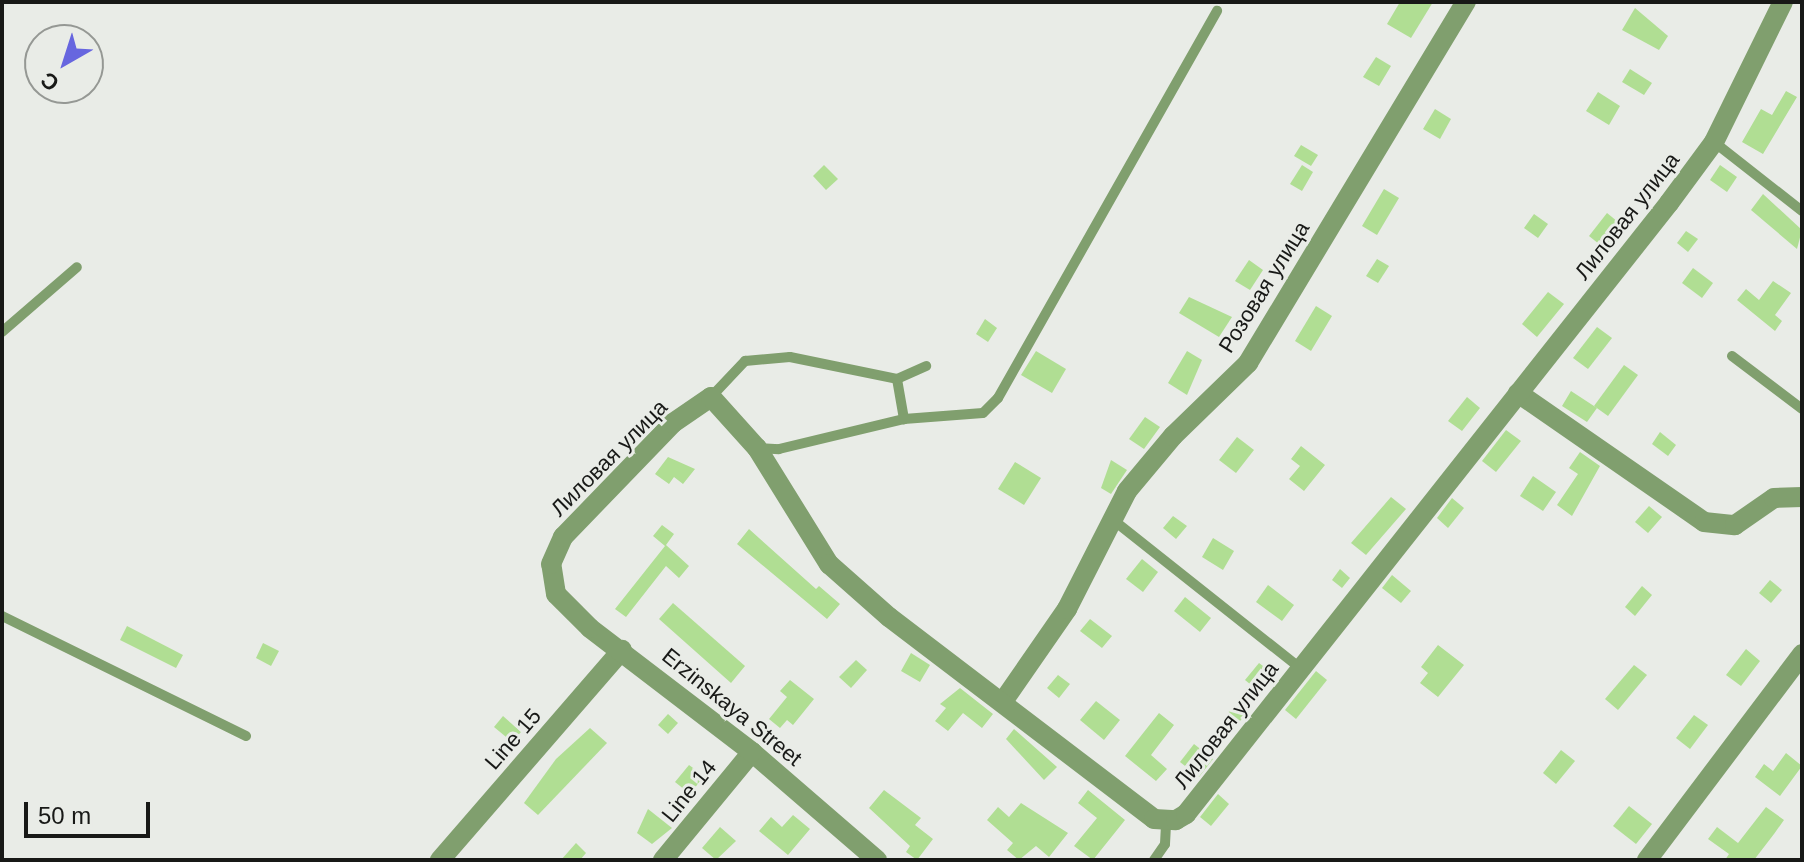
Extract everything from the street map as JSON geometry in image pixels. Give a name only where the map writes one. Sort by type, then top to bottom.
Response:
[{"type":"street","name":"Розовая улица","points":[[1004,700],[1067,609],[1127,491],[1173,436],[1248,363],[1466,2]]},
{"type":"street","name":"Лиловая улица","points":[[1166,822],[1186,814],[1714,142],[1783,2]]},
{"type":"street","points":[[1518,393],[1718,528],[1735,525],[1774,498],[1802,497]]},
{"type":"street","name":"Лиловая улица","points":[[556,594],[551,564],[563,537],[673,423],[711,397]]},
{"type":"street","points":[[711,397],[757,448],[829,564],[889,617],[1004,700],[1154,819],[1166,822]]},
{"type":"street","name":"Erzinskaya Street","points":[[556,594],[590,628],[752,752],[877,860]]},
{"type":"street","name":"Line 15","points":[[440,860],[622,650]]},
{"type":"street","points":[[1647,860],[1802,654]]},
{"type":"street","name":"Line 14","points":[[663,860],[752,752]]},
{"type":"lane","points":[[757,448],[779,449],[904,419],[966,418],[983,413],[998,398],[1217,11]]},
{"type":"lane","points":[[1714,142],[1802,211]]},
{"type":"lane","points":[[2,332],[77,267]]},
{"type":"lane","points":[[1732,356],[1802,409]]},
{"type":"lane","points":[[711,397],[745,361],[790,357],[897,379],[926,366]]},
{"type":"lane","points":[[897,379],[904,419]]},
{"type":"lane","points":[[1112,519],[1301,669]]},
{"type":"lane","points":[[2,616],[246,736]]},
{"type":"lane","points":[[1154,860],[1165,844],[1166,822]]},
{"type":"building","points":[[1400,2],[1433,2],[1411,38],[1387,24]]},
{"type":"building","points":[[1635,8],[1668,36],[1659,50],[1622,30]]},
{"type":"building","points":[[1376,57],[1391,66],[1379,86],[1363,77]]},
{"type":"building","points":[[1630,69],[1652,83],[1644,95],[1622,82]]},
{"type":"building","points":[[1786,91],[1797,97],[1763,154],[1742,142],[1761,109],[1772,115]]},
{"type":"building","points":[[1598,92],[1620,106],[1609,125],[1586,111]]},
{"type":"building","points":[[1435,109],[1451,119],[1440,139],[1423,129]]},
{"type":"building","points":[[1301,145],[1318,155],[1311,166],[1294,156]]},
{"type":"building","points":[[824,165],[838,179],[826,190],[813,176]]},
{"type":"building","points":[[1302,165],[1313,172],[1302,191],[1290,184]]},
{"type":"building","points":[[1720,165],[1737,177],[1727,192],[1710,180]]},
{"type":"building","points":[[1384,189],[1399,198],[1377,235],[1362,226]]},
{"type":"building","points":[[1763,194],[1802,230],[1797,249],[1751,210]]},
{"type":"building","points":[[1607,213],[1623,226],[1604,248],[1589,236]]},
{"type":"building","points":[[1534,214],[1548,224],[1538,238],[1524,228]]},
{"type":"building","points":[[1686,231],[1698,239],[1688,252],[1677,243]]},
{"type":"building","points":[[1377,259],[1389,266],[1378,283],[1366,276]]},
{"type":"building","points":[[1249,260],[1263,270],[1250,290],[1235,281]]},
{"type":"building","points":[[1693,268],[1713,283],[1702,298],[1682,283]]},
{"type":"building","points":[[1773,281],[1791,293],[1775,315],[1782,321],[1775,331],[1737,300],[1746,289],[1759,300]]},
{"type":"building","points":[[1548,292],[1564,304],[1537,337],[1522,324]]},
{"type":"building","points":[[1189,297],[1232,317],[1219,337],[1179,313]]},
{"type":"building","points":[[1316,306],[1332,316],[1311,351],[1295,341]]},
{"type":"building","points":[[985,319],[997,328],[988,342],[976,334]]},
{"type":"building","points":[[1597,327],[1612,338],[1588,369],[1573,358]]},
{"type":"building","points":[[1036,351],[1066,369],[1052,393],[1021,375]]},
{"type":"building","points":[[1187,351],[1202,360],[1187,395],[1168,383]]},
{"type":"building","points":[[1624,365],[1638,375],[1608,416],[1594,406]]},
{"type":"building","points":[[1571,391],[1597,408],[1587,422],[1562,406]]},
{"type":"building","points":[[1467,397],[1480,408],[1462,431],[1448,421]]},
{"type":"building","points":[[1145,417],[1160,427],[1144,449],[1129,439]]},
{"type":"building","points":[[1506,430],[1521,441],[1496,472],[1482,461]]},
{"type":"building","points":[[1660,432],[1676,445],[1668,456],[1652,444]]},
{"type":"building","points":[[1237,437],[1254,450],[1236,473],[1219,460]]},
{"type":"building","points":[[1301,446],[1325,465],[1304,491],[1289,479],[1300,466],[1291,459]]},
{"type":"building","points":[[1580,452],[1600,466],[1572,516],[1557,505],[1578,474],[1569,468]]},
{"type":"building","points":[[668,457],[695,469],[683,484],[674,477],[669,484],[655,474]]},
{"type":"building","points":[[1111,460],[1127,470],[1111,494],[1101,488]]},
{"type":"building","points":[[1015,462],[1041,478],[1024,505],[998,489]]},
{"type":"building","points":[[1533,476],[1556,492],[1543,511],[1520,496]]},
{"type":"building","points":[[1391,497],[1406,509],[1366,555],[1351,543]]},
{"type":"building","points":[[1452,498],[1464,508],[1448,528],[1437,518]]},
{"type":"building","points":[[1649,506],[1662,517],[1648,533],[1635,522]]},
{"type":"building","points":[[1173,516],[1187,526],[1176,539],[1163,528]]},
{"type":"building","points":[[662,525],[674,534],[666,545],[689,566],[679,578],[666,566],[626,617],[615,609],[665,546],[653,536]]},
{"type":"building","points":[[749,529],[816,589],[819,586],[840,604],[827,619],[737,544]]},
{"type":"building","points":[[1213,538],[1234,551],[1223,570],[1202,557]]},
{"type":"building","points":[[1142,559],[1158,572],[1143,592],[1126,579]]},
{"type":"building","points":[[1340,569],[1350,578],[1342,588],[1332,580]]},
{"type":"building","points":[[1392,575],[1411,591],[1401,603],[1382,588]]},
{"type":"building","points":[[1770,580],[1782,590],[1771,603],[1759,593]]},
{"type":"building","points":[[1268,585],[1294,605],[1282,621],[1256,602]]},
{"type":"building","points":[[1642,586],[1652,595],[1635,616],[1625,607]]},
{"type":"building","points":[[1185,597],[1211,618],[1200,632],[1174,611]]},
{"type":"building","points":[[673,603],[745,666],[731,683],[659,619]]},
{"type":"building","points":[[1090,619],[1112,636],[1102,648],[1080,631]]},
{"type":"building","points":[[127,626],[183,655],[176,668],[120,640]]},
{"type":"building","points":[[263,643],[279,651],[271,666],[256,658]]},
{"type":"building","points":[[1438,645],[1464,665],[1438,697],[1420,683],[1428,673],[1421,667]]},
{"type":"building","points":[[1746,649],[1760,661],[1741,686],[1726,675]]},
{"type":"building","points":[[911,653],[930,665],[920,682],[901,671]]},
{"type":"building","points":[[856,660],[867,670],[851,688],[839,677]]},
{"type":"building","points":[[1259,663],[1275,675],[1261,693],[1245,680]]},
{"type":"building","points":[[1634,665],[1647,675],[1618,710],[1605,699]]},
{"type":"building","points":[[1316,671],[1327,680],[1296,719],[1285,710]]},
{"type":"building","points":[[1058,675],[1070,684],[1059,698],[1047,688]]},
{"type":"building","points":[[790,680],[814,699],[793,725],[787,720],[780,728],[769,719],[787,697],[780,691]]},
{"type":"building","points":[[960,688],[993,714],[982,728],[963,713],[948,731],[935,721],[946,708],[940,704]]},
{"type":"building","points":[[1096,701],[1120,720],[1104,740],[1080,720]]},
{"type":"building","points":[[1234,705],[1246,714],[1234,728],[1223,719]]},
{"type":"building","points":[[1159,713],[1174,725],[1151,755],[1167,769],[1156,781],[1125,756]]},
{"type":"building","points":[[668,714],[678,723],[668,734],[658,725]]},
{"type":"building","points":[[1694,715],[1708,725],[1690,749],[1676,738]]},
{"type":"building","points":[[503,716],[521,732],[512,742],[494,727]]},
{"type":"building","points":[[590,728],[607,743],[538,815],[524,803],[556,759]]},
{"type":"building","points":[[1014,729],[1057,767],[1044,780],[1006,739]]},
{"type":"building","points":[[1194,744],[1213,759],[1199,777],[1180,762]]},
{"type":"building","points":[[1561,750],[1575,761],[1556,784],[1543,773]]},
{"type":"building","points":[[1786,753],[1802,766],[1780,796],[1755,777],[1764,764],[1773,771]]},
{"type":"building","points":[[689,765],[704,776],[690,794],[675,782]]},
{"type":"building","points":[[884,790],[921,818],[915,825],[933,839],[917,860],[906,852],[910,846],[869,808]]},
{"type":"building","points":[[1088,790],[1125,820],[1093,860],[1074,846],[1097,818],[1078,803]]},
{"type":"building","points":[[1218,794],[1229,804],[1211,826],[1200,817]]},
{"type":"building","points":[[1021,803],[1068,833],[1049,857],[1036,846],[1019,860],[1007,850],[1013,843],[987,820],[998,807],[1009,817]]},
{"type":"building","points":[[1629,806],[1652,824],[1636,844],[1613,826]]},
{"type":"building","points":[[1766,807],[1784,820],[1754,860],[1725,860],[1729,854],[1708,839],[1717,827],[1738,843]]},
{"type":"building","points":[[648,809],[672,828],[652,844],[637,833]]},
{"type":"building","points":[[793,815],[810,829],[788,855],[759,831],[771,817],[782,827]]},
{"type":"building","points":[[720,827],[736,841],[716,860],[702,848]]},
{"type":"building","points":[[576,843],[586,853],[580,860],[561,860]]}]
